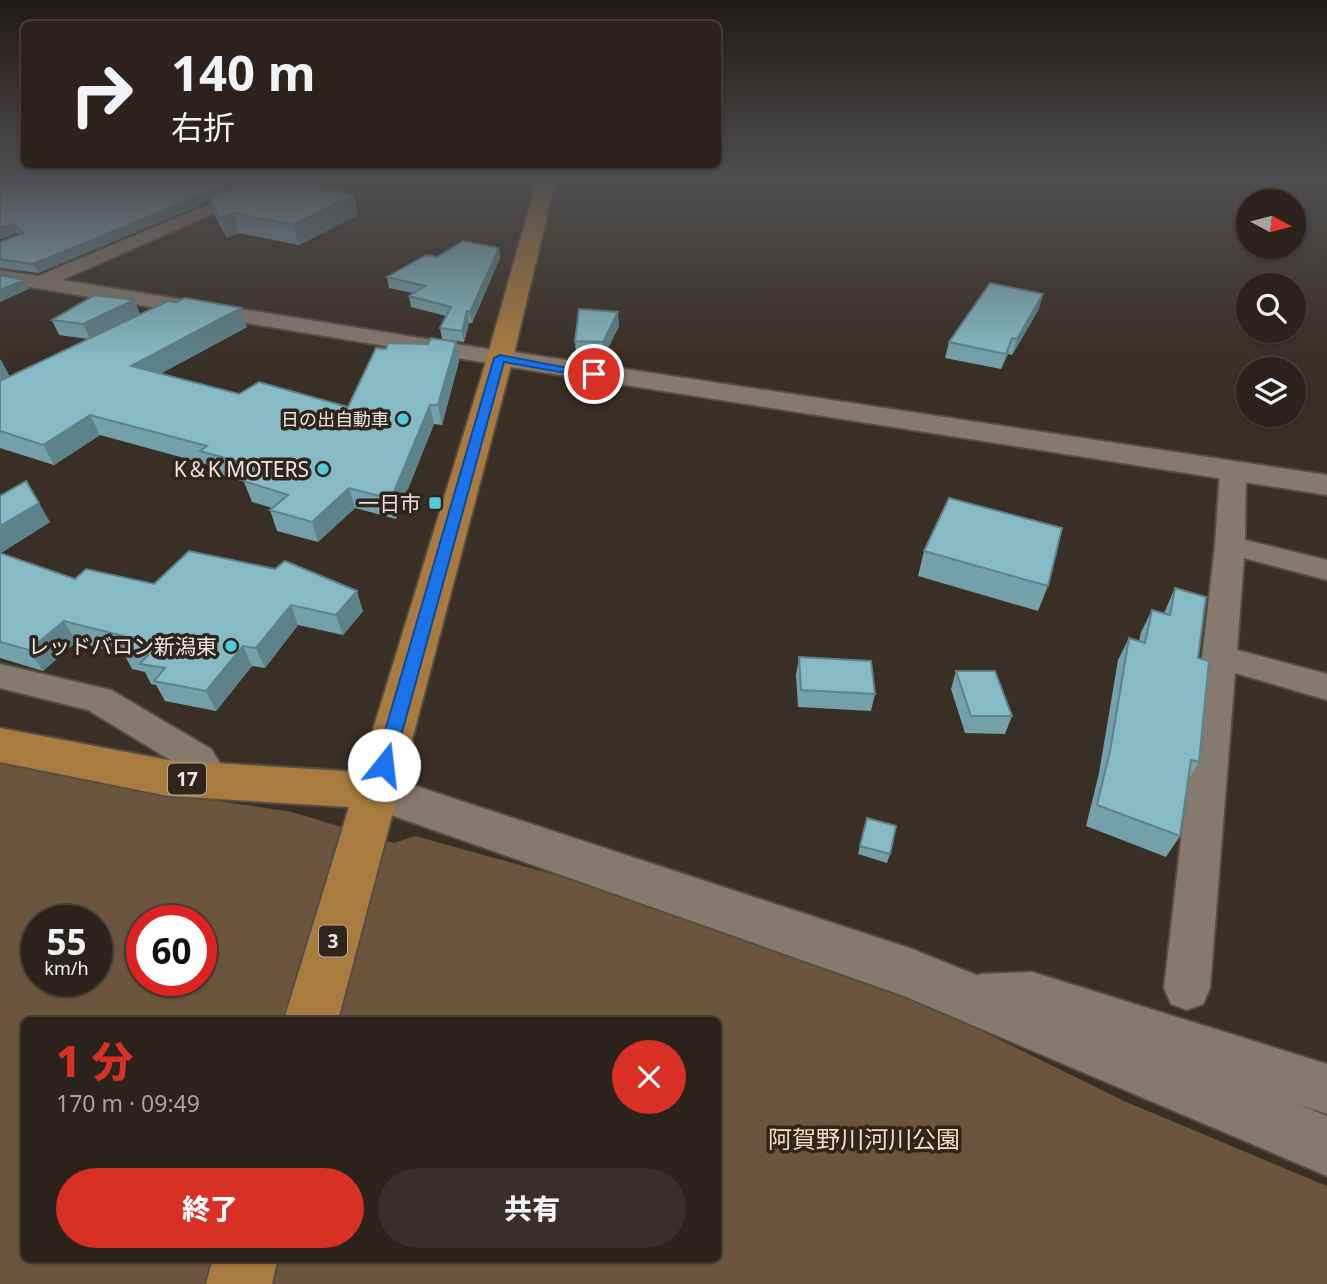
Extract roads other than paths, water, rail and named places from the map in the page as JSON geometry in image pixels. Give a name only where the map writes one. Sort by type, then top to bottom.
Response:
[{"type":"main road","name":"3","points":[[312,1017],[500,358],[531,237]]},
{"type":"main road","name":"17","points":[[0,745],[169,778],[376,791]]},
{"type":"main road","points":[[239,1284],[245,1262]]},
{"type":"street","points":[[39,283],[147,237]]},
{"type":"street","points":[[0,276],[177,308],[1327,485]]},
{"type":"street","points":[[153,320],[177,308]]},
{"type":"street","points":[[1187,988],[1230,545],[1233,470]]},
{"type":"street","points":[[1230,545],[1327,570]]},
{"type":"street","points":[[1219,657],[1327,687]]},
{"type":"street","points":[[0,677],[98,699],[198,759],[213,781]]},
{"type":"street","points":[[376,791],[912,974],[1327,1146]]},
{"type":"street","points":[[968,996],[1032,994],[1327,1089]]},
{"type":"place","name":"日の出自動車","points":[[403,419]]},
{"type":"place","name":"K＆K MOTERS","points":[[323,469]]},
{"type":"place","name":"一日市","points":[[435,503]]},
{"type":"place","name":"レッドバロン新潟東","points":[[231,646]]},
{"type":"park label","name":"阿賀野川河川公園","points":[[864,1138]]}]
